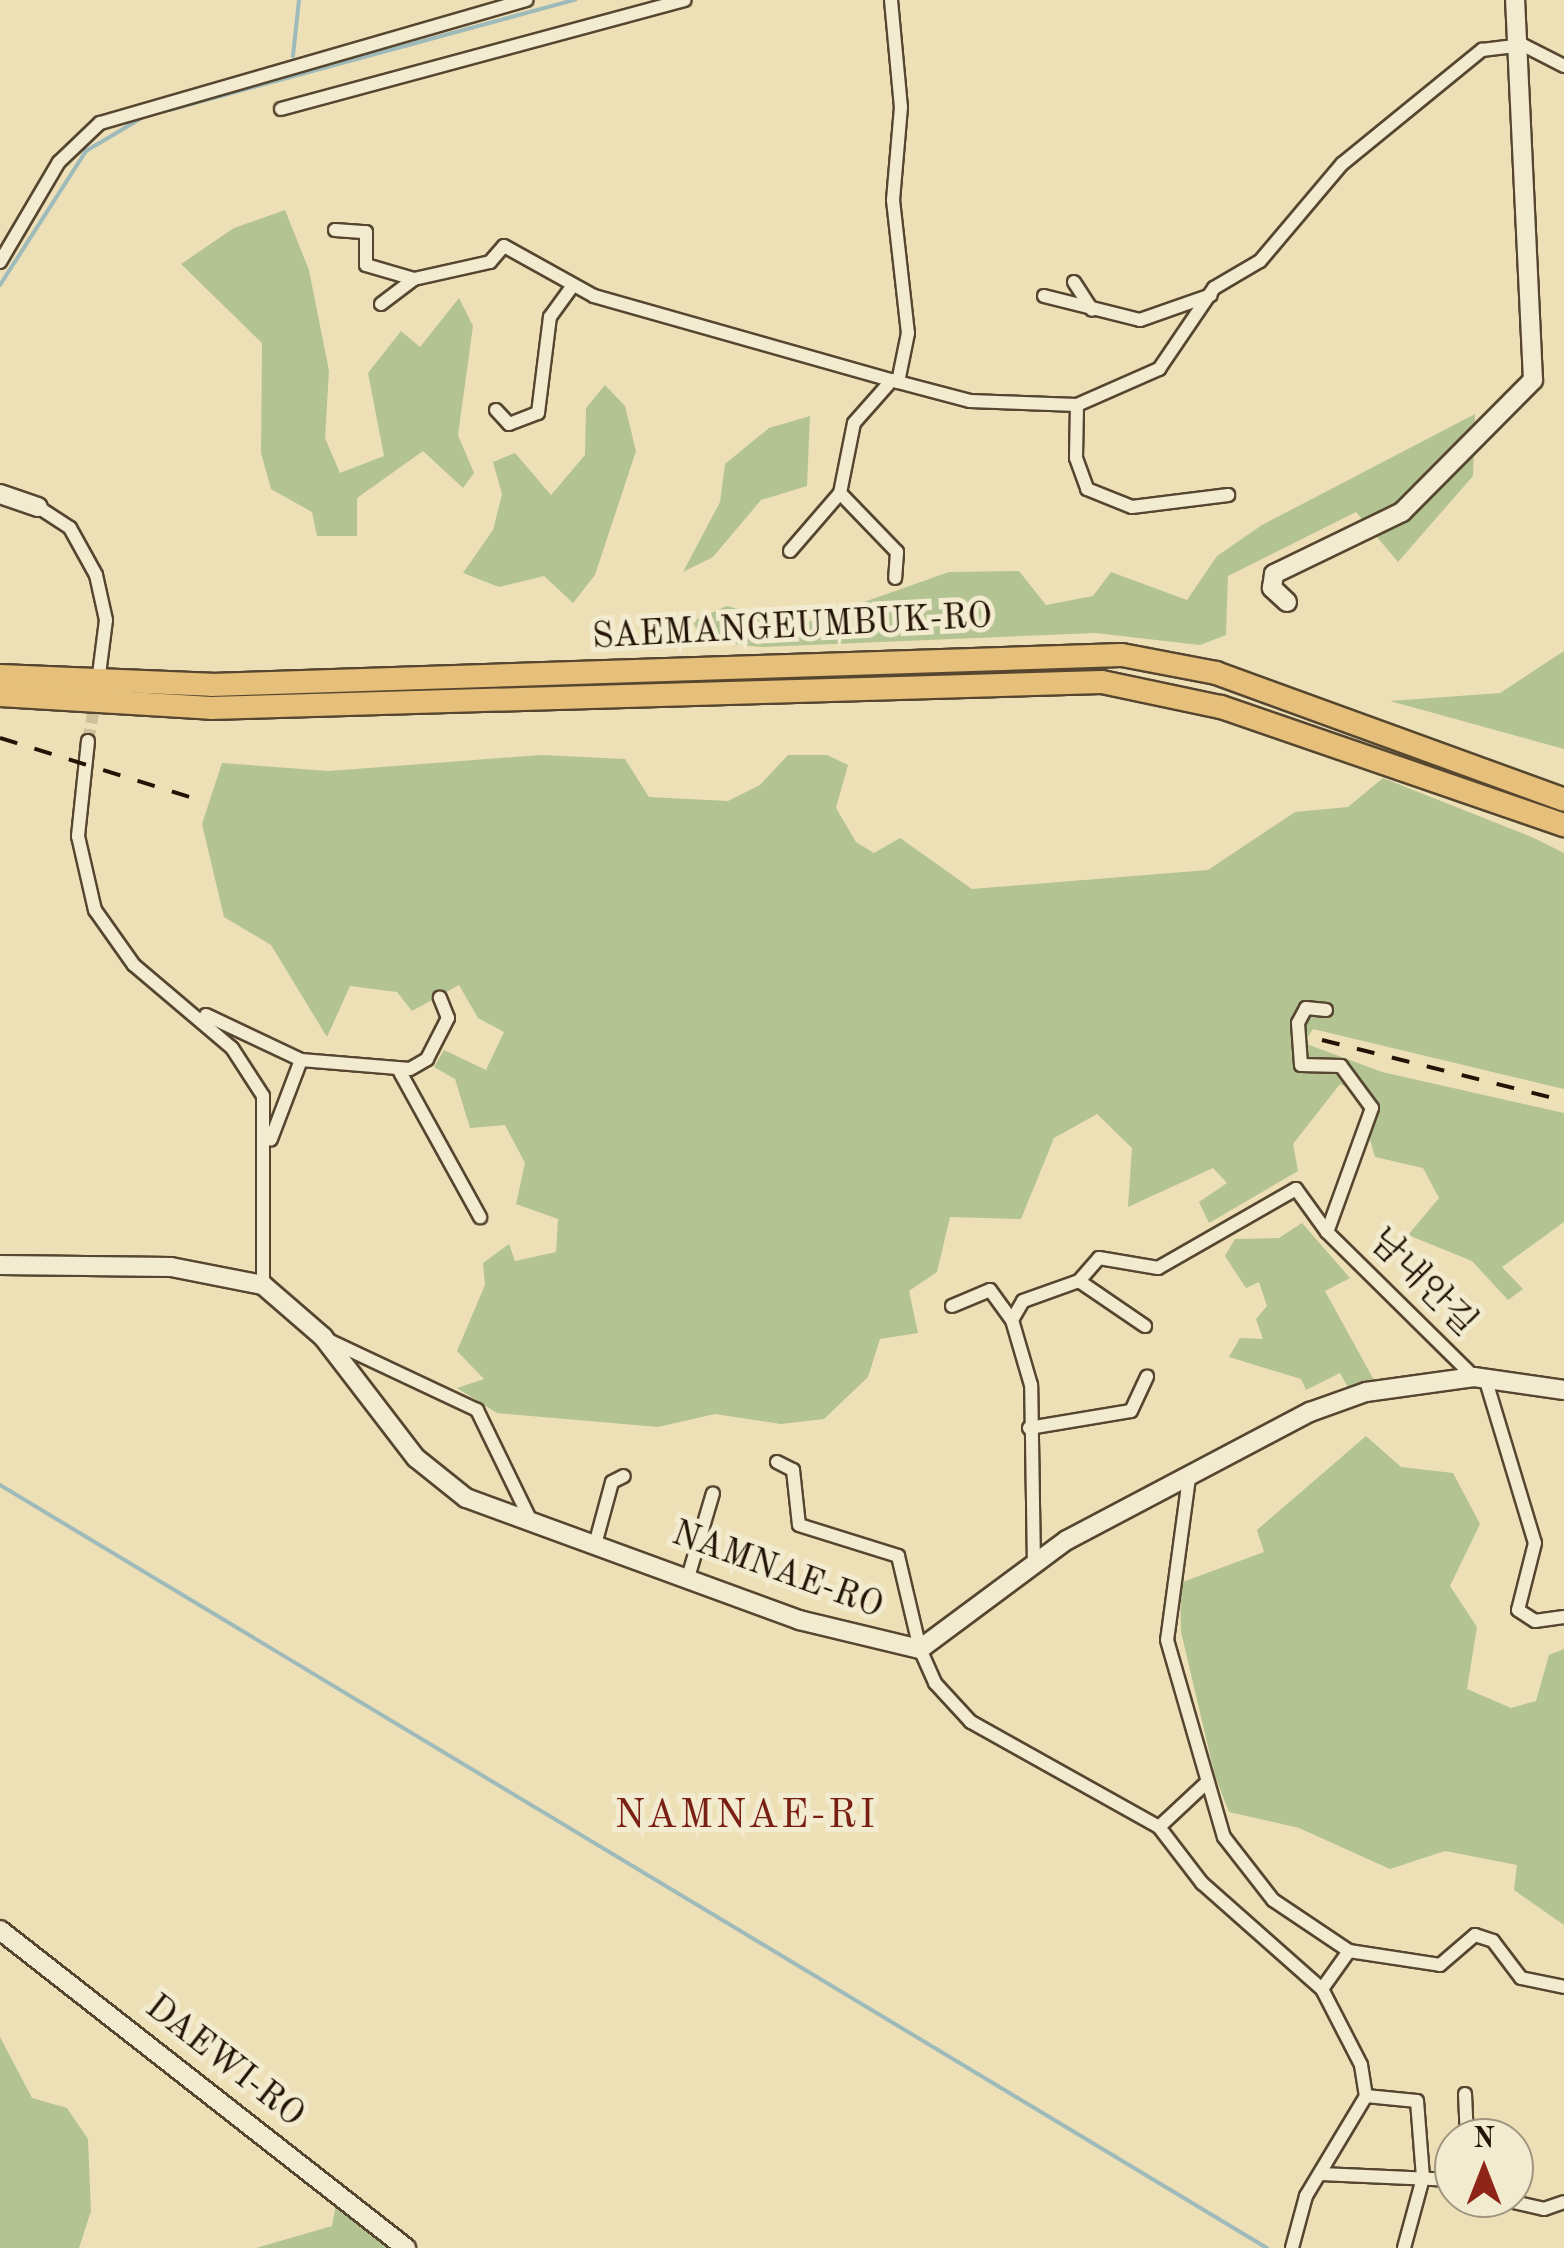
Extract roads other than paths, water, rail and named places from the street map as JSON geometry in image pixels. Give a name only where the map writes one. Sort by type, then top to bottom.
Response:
[{"type":"highway","name":"SAEMANGEUMBUK-RO","points":[[0,676],[211,685],[1122,654],[1216,673],[1564,800]]},
{"type":"highway","name":"SAEMANGEUMBUK-RO","points":[[0,695],[211,708],[1102,682],[1221,707],[1564,825]]},
{"type":"street","points":[[0,262],[59,162],[100,123],[527,0]]},
{"type":"street","points":[[281,110],[686,0]]},
{"type":"street","points":[[790,551],[840,493],[854,423],[895,381],[908,332],[894,200],[902,107],[891,0]]},
{"type":"street","points":[[1287,602],[1272,588],[1274,574],[1402,512],[1533,380],[1523,44],[1514,0]]},
{"type":"street","points":[[1044,296],[1098,314],[1140,320],[1210,295],[1285,238],[1342,164],[1482,50],[1523,44],[1564,66]]},
{"type":"street","points":[[335,230],[366,232],[366,265],[414,279]]},
{"type":"street","points":[[381,304],[414,279],[490,262],[504,246],[572,287],[895,381],[970,401],[1058,398],[1077,405],[1159,369],[1210,295]]},
{"type":"street","points":[[1074,282],[1080,302],[1098,314]]},
{"type":"street","points":[[496,410],[509,424],[538,412],[550,317],[572,287]]},
{"type":"street","points":[[1077,405],[1076,458],[1087,489],[1132,507],[1228,495]]},
{"type":"street","points":[[840,493],[897,552],[895,578]]},
{"type":"street","points":[[0,494],[38,507],[70,528],[96,574],[106,620],[100,675]]},
{"type":"street","points":[[88,741],[78,836],[96,910],[134,965],[232,1048],[263,1096],[263,1285]]},
{"type":"street","points":[[184,1010],[302,1060],[400,1072],[427,1059],[448,1018],[440,998]]},
{"type":"street","name":"남내안길","points":[[1326,1010],[1306,1008],[1298,1023],[1301,1065],[1341,1066],[1372,1108],[1327,1232]]},
{"type":"street","points":[[266,1153],[302,1060]]},
{"type":"street","points":[[400,1072],[480,1217]]},
{"type":"street","name":"남내안길","points":[[1012,1320],[1023,1301],[1079,1282],[1109,1254],[1158,1268],[1296,1189],[1327,1232],[1480,1379]]},
{"type":"street","name":"NAMNAE-RO","points":[[0,1266],[172,1267],[263,1285],[323,1337],[416,1458],[466,1498],[689,1574],[856,1639],[920,1649],[1034,1566],[1188,1478],[1366,1392],[1480,1379],[1564,1390]]},
{"type":"street","points":[[1079,1282],[1145,1326]]},
{"type":"street","points":[[952,1306],[990,1290],[1012,1320],[1031,1385],[1034,1566]]},
{"type":"street","points":[[323,1337],[477,1410],[529,1517]]},
{"type":"street","points":[[1029,1428],[1131,1411],[1147,1376]]},
{"type":"street","points":[[1480,1379],[1536,1543],[1518,1610],[1535,1621],[1564,1617]]},
{"type":"street","points":[[777,1462],[793,1470],[799,1525],[898,1556],[920,1649],[935,1684],[970,1722],[1158,1827],[1202,1882],[1322,1989],[1361,2065],[1366,2096],[1320,2174],[1292,2248]]},
{"type":"street","points":[[596,1541],[612,1482],[624,1476]]},
{"type":"street","points":[[1188,1478],[1167,1640],[1224,1837],[1273,1900],[1349,1951],[1440,1965],[1476,1935],[1493,1941],[1521,1978],[1564,1987]]},
{"type":"street","points":[[689,1574],[713,1493]]},
{"type":"street","points":[[1158,1827],[1206,1783]]},
{"type":"street","name":"DAEWI-RO","points":[[2,1934],[406,2248]]},
{"type":"street","points":[[1322,1989],[1349,1951]]},
{"type":"street","points":[[1366,2096],[1413,2094],[1422,2178],[1404,2248]]},
{"type":"street","points":[[1466,2094],[1467,2118]]},
{"type":"street","points":[[1320,2174],[1434,2179]]},
{"type":"street","points":[[1534,2207],[1544,2209],[1564,2202]]},
{"type":"waterway","points":[[293,56],[299,0]]},
{"type":"waterway","points":[[169,110],[575,0]]},
{"type":"waterway","points":[[0,285],[86,151],[145,116]]},
{"type":"waterway","points":[[0,1485],[1267,2248]]},
{"type":"tunnel","points":[[88,741],[96,697]]},
{"type":"railway","points":[[0,738],[196,799]]},
{"type":"railway","points":[[1322,1040],[1564,1101]]},
{"type":"district","name":"NAMNAE-RI","points":[[746,1817]]}]
